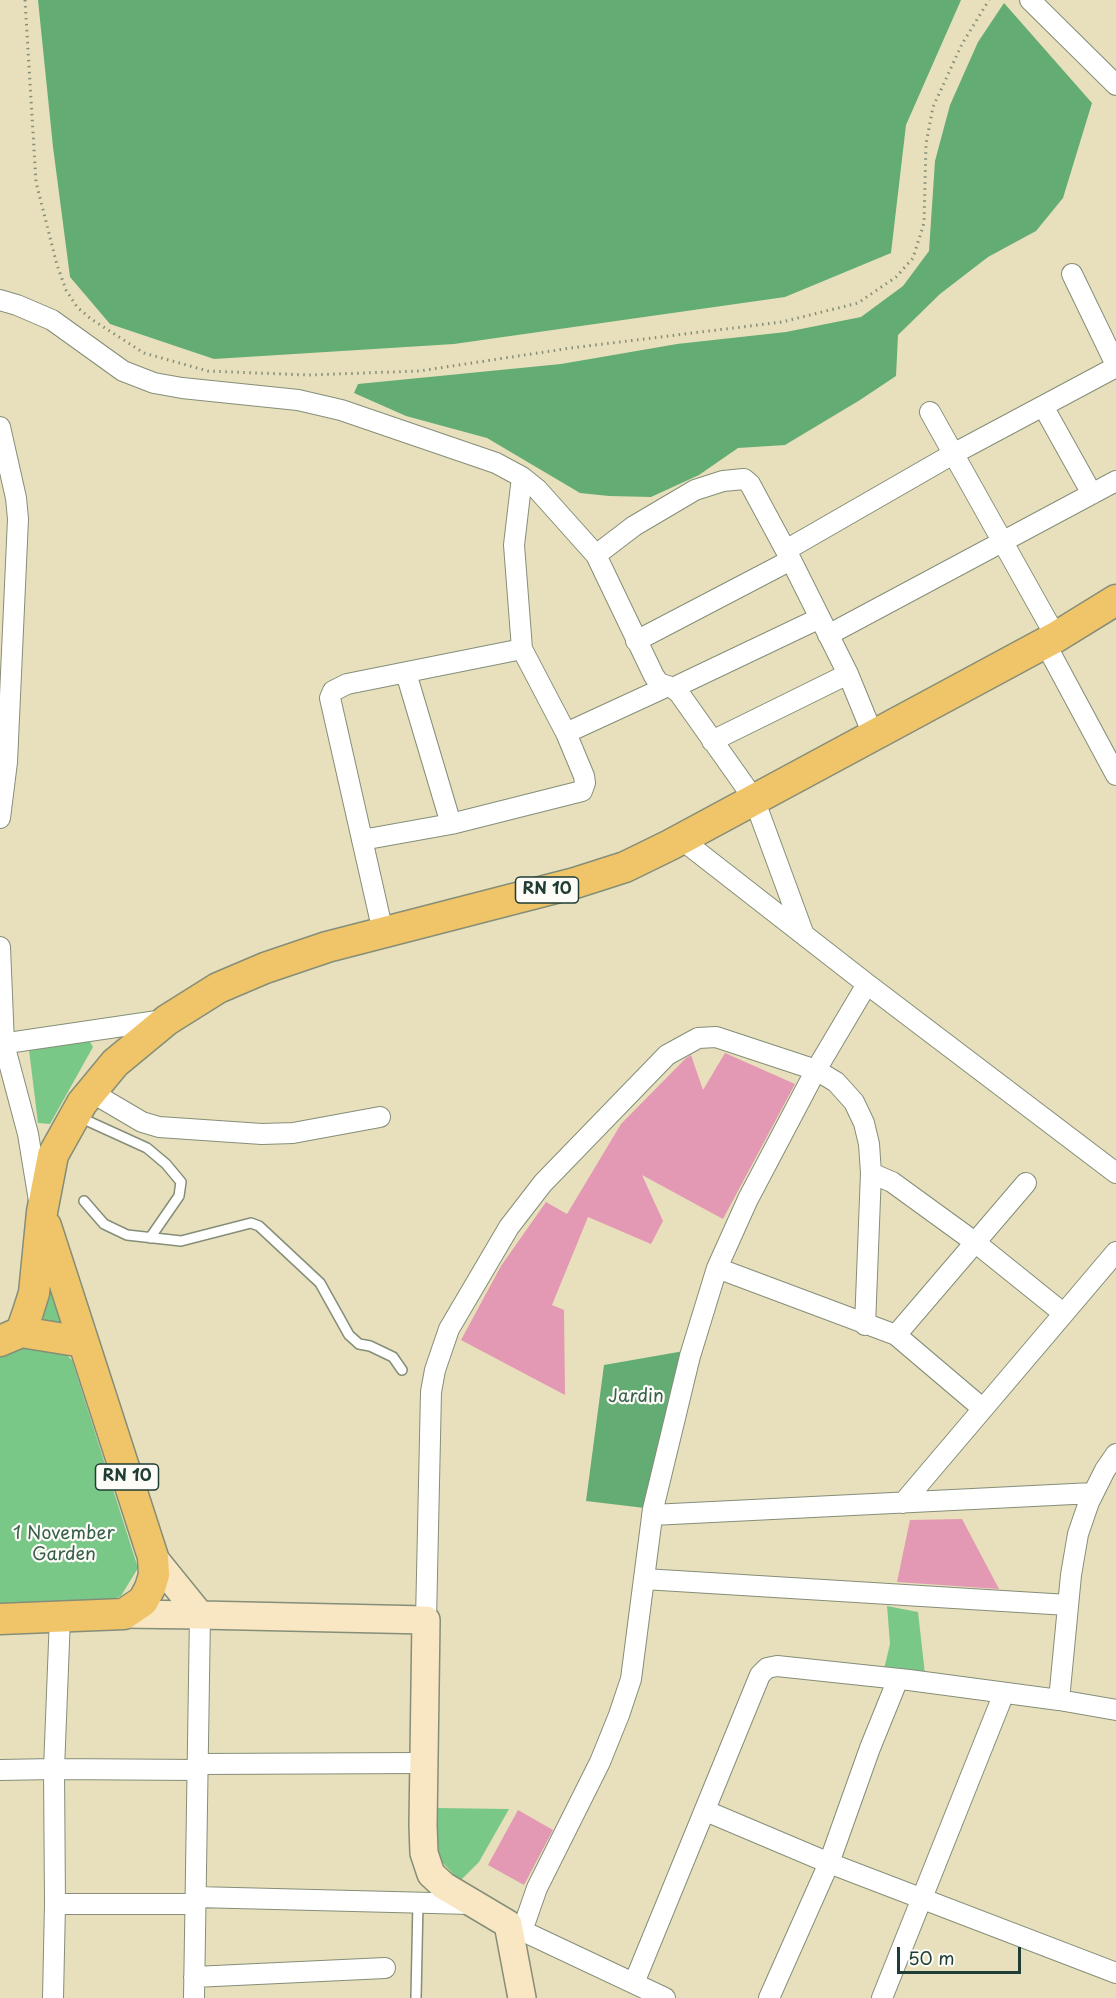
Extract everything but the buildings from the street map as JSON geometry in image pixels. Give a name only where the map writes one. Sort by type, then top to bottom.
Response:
[{"type":"main road","name":"RN 10","points":[[83,1342],[10,1336],[34,1293],[42,1212],[53,1155],[83,1104],[116,1063],[167,1020],[218,988],[327,946],[625,867],[1050,640],[1116,600]]},
{"type":"main road","name":"RN 10","points":[[42,1212],[153,1557],[154,1575],[150,1588],[143,1601],[124,1614]]},
{"type":"main road","points":[[0,1619],[124,1614]]},
{"type":"street","points":[[1030,0],[1116,85]]},
{"type":"street","points":[[636,641],[788,555],[954,454],[1116,366],[1072,274]]},
{"type":"street","points":[[0,300],[52,320],[123,371],[154,382],[182,388],[298,400],[341,410],[496,463],[522,477],[537,489],[596,555],[654,676],[659,683],[679,693],[754,799],[804,935]]},
{"type":"street","points":[[1043,406],[1092,494]]},
{"type":"street","points":[[930,412],[1003,542],[1116,775]]},
{"type":"street","points":[[0,427],[17,552],[7,762],[0,818]]},
{"type":"street","points":[[362,840],[451,824],[582,791],[585,783],[584,776],[566,733],[522,649],[514,545],[522,477]]},
{"type":"street","points":[[596,555],[634,526],[695,490],[723,481],[744,479],[750,484],[788,555],[848,674],[873,735]]},
{"type":"street","points":[[566,733],[670,687],[824,627],[1003,542],[1116,481]]},
{"type":"street","points":[[383,932],[330,698],[333,691],[347,684],[522,649]]},
{"type":"street","points":[[406,673],[451,824]]},
{"type":"street","points":[[712,741],[848,674]]},
{"type":"street","points":[[681,839],[1116,1173]]},
{"type":"street","points":[[0,947],[1,1045],[28,1134],[42,1212]]},
{"type":"street","points":[[522,1998],[515,1928],[600,1762],[631,1679],[652,1515],[690,1356],[717,1268],[748,1199],[816,1070],[867,984]]},
{"type":"street","points":[[1,1045],[167,1020]]},
{"type":"street","points":[[665,1998],[515,1928],[444,1886],[431,1874],[424,1853],[423,1763],[431,1392],[435,1370],[448,1329],[509,1227],[543,1183],[667,1055],[698,1038],[716,1037],[816,1070],[836,1082],[854,1102],[864,1123],[869,1144],[871,1173],[865,1324]]},
{"type":"street","points":[[83,1104],[159,1127],[262,1134],[294,1133],[380,1117]]},
{"type":"street","points":[[871,1173],[892,1182],[976,1243],[1063,1313]]},
{"type":"street","points":[[896,1335],[1026,1183]]},
{"type":"street","points":[[903,1503],[1116,1252]]},
{"type":"street","points":[[717,1268],[896,1335],[982,1408]]},
{"type":"street","points":[[1059,1700],[1068,1605],[1078,1534],[1093,1493],[1116,1454]]},
{"type":"street","points":[[652,1515],[1093,1493]]},
{"type":"street","points":[[153,1557],[200,1615],[194,1998]]},
{"type":"street","points":[[644,1579],[1068,1605]]},
{"type":"street","points":[[124,1614],[426,1620]]},
{"type":"street","points":[[53,1998],[54,1769],[60,1617]]},
{"type":"street","points":[[634,1983],[760,1675],[767,1668],[777,1666],[898,1679],[1115,1706]]},
{"type":"street","points":[[769,1998],[829,1863],[870,1748],[898,1679]]},
{"type":"street","points":[[882,1998],[1004,1693]]},
{"type":"street","points":[[0,1770],[423,1763]]},
{"type":"street","points":[[706,1811],[829,1863],[1116,1973]]},
{"type":"street","points":[[55,1904],[196,1900],[473,1904]]},
{"type":"street","points":[[194,1977],[385,1968]]},
{"type":"lane","points":[[83,1104],[147,1148],[166,1164],[181,1182],[179,1196],[150,1238]]},
{"type":"lane","points":[[84,1201],[104,1224],[127,1235],[181,1241],[251,1223],[259,1226],[320,1283],[349,1335],[359,1344],[370,1346],[393,1357],[402,1370]]},
{"type":"lane","points":[[416,1998],[418,1902]]},
{"type":"path","points":[[25,0],[36,182],[57,265],[66,290],[77,307],[100,325],[144,353],[208,371],[308,375],[419,371],[571,348],[782,322],[858,303],[896,277],[913,258],[924,223],[926,144],[933,107],[962,44],[989,0]]},
{"type":"green space","points":[[38,0],[961,0],[906,125],[891,253],[785,297],[454,344],[214,359],[110,324],[70,277],[53,147]]},
{"type":"green space","points":[[1004,3],[1092,103],[1063,198],[1036,231],[988,257],[940,294],[898,335],[896,376],[785,445],[738,448],[699,475],[651,497],[580,493],[487,438],[406,416],[354,393],[358,384],[561,364],[677,344],[786,332],[861,317],[903,286],[929,251],[935,161],[950,105],[978,42]]},
{"type":"green space","points":[[89,1040],[93,1047],[50,1124],[38,1123],[29,1050]]},
{"type":"green space","points":[[49,1272],[62,1324],[40,1320]]},
{"type":"green space","name":"1 November Garden","points":[[17,1345],[62,1351],[72,1360],[138,1568],[121,1596],[90,1609],[0,1608],[0,1352]]},
{"type":"green space","name":"Jardin","points":[[684,1351],[653,1509],[586,1501],[604,1365]]},
{"type":"green space","points":[[887,1606],[918,1612],[925,1674],[884,1669],[890,1644]]},
{"type":"green space","points":[[437,1808],[509,1809],[479,1862],[460,1881],[437,1857]]}]
